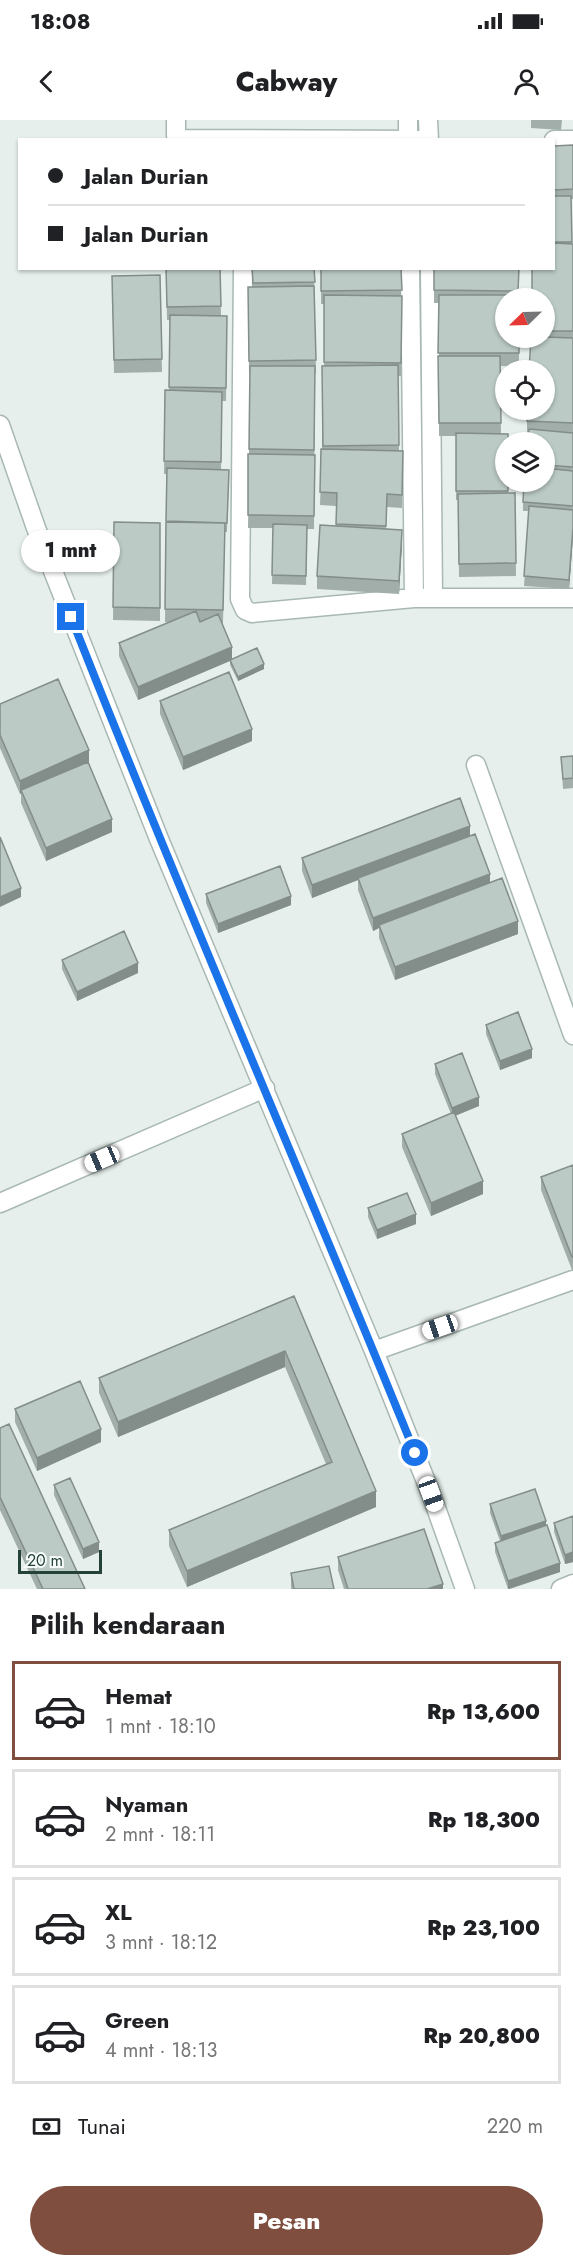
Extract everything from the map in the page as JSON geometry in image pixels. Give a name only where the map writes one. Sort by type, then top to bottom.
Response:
[{"type":"street","points":[[176,120],[178,138]]},
{"type":"street","points":[[408,120],[408,138]]},
{"type":"street","points":[[428,120],[429,138]]},
{"type":"street","points":[[555,140],[573,140]]},
{"type":"street","points":[[243,270],[240,588],[242,605],[245,610],[252,613],[414,598],[573,598]]},
{"type":"street","points":[[410,270],[414,598]]},
{"type":"street","points":[[430,270],[433,598]]},
{"type":"street","points":[[0,425],[36,528],[159,839],[374,1351],[431,1494],[465,1589]]},
{"type":"street","points":[[476,765],[573,1035]]},
{"type":"street","points":[[0,1203],[265,1088]]},
{"type":"street","points":[[374,1351],[573,1280]]},
{"type":"street","points":[[561,1589],[573,1584]]},
{"type":"building","points":[[573,145],[573,189],[555,190],[555,146]]},
{"type":"building","points":[[555,196],[571,196],[572,242],[555,242]]},
{"type":"building","points":[[555,243],[573,244],[573,331],[555,331],[555,288],[532,288],[532,270],[555,270]]},
{"type":"building","points":[[166,270],[220,270],[221,306],[167,307]]},
{"type":"building","points":[[252,270],[314,270],[315,282],[253,283]]},
{"type":"building","points":[[321,270],[401,270],[402,290],[321,291]]},
{"type":"building","points":[[434,270],[519,270],[518,288],[495,288],[495,291],[434,290]]},
{"type":"building","points":[[160,275],[162,359],[114,360],[112,276]]},
{"type":"building","points":[[314,286],[316,360],[249,361],[248,287]]},
{"type":"building","points":[[324,295],[402,296],[401,363],[324,362]]},
{"type":"building","points":[[439,295],[495,295],[495,348],[519,348],[519,353],[438,353]]},
{"type":"building","points":[[170,315],[227,316],[226,388],[169,387]]},
{"type":"building","points":[[555,337],[573,338],[573,423],[527,421],[555,420],[555,360],[530,360],[530,348],[555,348]]},
{"type":"building","points":[[438,356],[500,356],[500,360],[495,360],[495,420],[501,420],[501,423],[439,423]]},
{"type":"building","points":[[398,365],[399,445],[323,446],[322,366]]},
{"type":"building","points":[[250,366],[315,366],[314,450],[249,449]]},
{"type":"building","points":[[165,390],[222,392],[221,462],[164,461]]},
{"type":"building","points":[[529,429],[573,433],[573,467],[555,466],[555,432],[529,432]]},
{"type":"building","points":[[456,433],[495,434],[495,491],[456,491]]},
{"type":"building","points":[[321,449],[403,451],[402,495],[387,494],[386,526],[336,524],[337,493],[320,492]]},
{"type":"building","points":[[248,454],[315,455],[314,516],[248,515]]},
{"type":"building","points":[[167,468],[229,470],[227,523],[166,521]]},
{"type":"building","points":[[555,469],[573,471],[573,506],[523,502],[524,492],[555,492]]},
{"type":"building","points":[[515,493],[516,563],[459,564],[458,494]]},
{"type":"building","points":[[529,506],[573,510],[569,580],[524,576]]},
{"type":"building","points":[[114,522],[160,523],[160,608],[113,607]]},
{"type":"building","points":[[166,522],[225,523],[223,610],[165,609]]},
{"type":"building","points":[[273,524],[307,525],[306,576],[272,575]]},
{"type":"building","points":[[320,525],[402,530],[399,581],[317,576]]},
{"type":"building","points":[[196,611],[200,622],[218,614],[232,647],[138,687],[119,643]]},
{"type":"building","points":[[257,648],[264,664],[238,677],[230,660]]},
{"type":"building","points":[[229,672],[252,729],[183,757],[160,701]]},
{"type":"building","points":[[58,679],[89,750],[20,781],[0,735],[0,704]]},
{"type":"building","points":[[573,756],[573,778],[563,779],[561,757]]},
{"type":"building","points":[[88,762],[112,819],[46,848],[21,790]]},
{"type":"building","points":[[460,798],[470,826],[312,885],[302,858]]},
{"type":"building","points":[[475,834],[490,874],[373,918],[358,878]]},
{"type":"building","points":[[0,837],[21,888],[0,897]]},
{"type":"building","points":[[280,866],[291,896],[218,924],[206,894]]},
{"type":"building","points":[[502,878],[518,921],[395,967],[379,925]]},
{"type":"building","points":[[124,931],[138,963],[77,992],[62,960]]},
{"type":"building","points":[[518,1012],[532,1049],[500,1061],[486,1025]]},
{"type":"building","points":[[462,1053],[479,1097],[452,1108],[435,1064]]},
{"type":"building","points":[[454,1112],[483,1181],[431,1203],[402,1134]]},
{"type":"building","points":[[573,1165],[573,1257],[572,1257],[541,1177]]},
{"type":"building","points":[[407,1193],[416,1214],[377,1230],[368,1208]]},
{"type":"building","points":[[294,1296],[376,1491],[187,1571],[169,1530],[332,1462],[285,1351],[118,1422],[99,1378]]},
{"type":"building","points":[[80,1381],[101,1429],[37,1458],[15,1409]]},
{"type":"building","points":[[9,1424],[85,1589],[43,1589],[0,1497],[0,1428]]},
{"type":"building","points":[[70,1478],[99,1542],[83,1549],[54,1485]]},
{"type":"building","points":[[535,1489],[546,1521],[501,1536],[490,1504]]},
{"type":"building","points":[[573,1516],[573,1552],[565,1555],[554,1523]]},
{"type":"building","points":[[547,1525],[560,1563],[508,1581],[495,1543]]},
{"type":"building","points":[[424,1529],[443,1584],[427,1589],[348,1589],[338,1557]]},
{"type":"building","points":[[329,1566],[334,1589],[294,1589],[291,1573]]},
{"type":"route","points":[[71,617],[159,839],[265,1088],[415,1453]]}]
